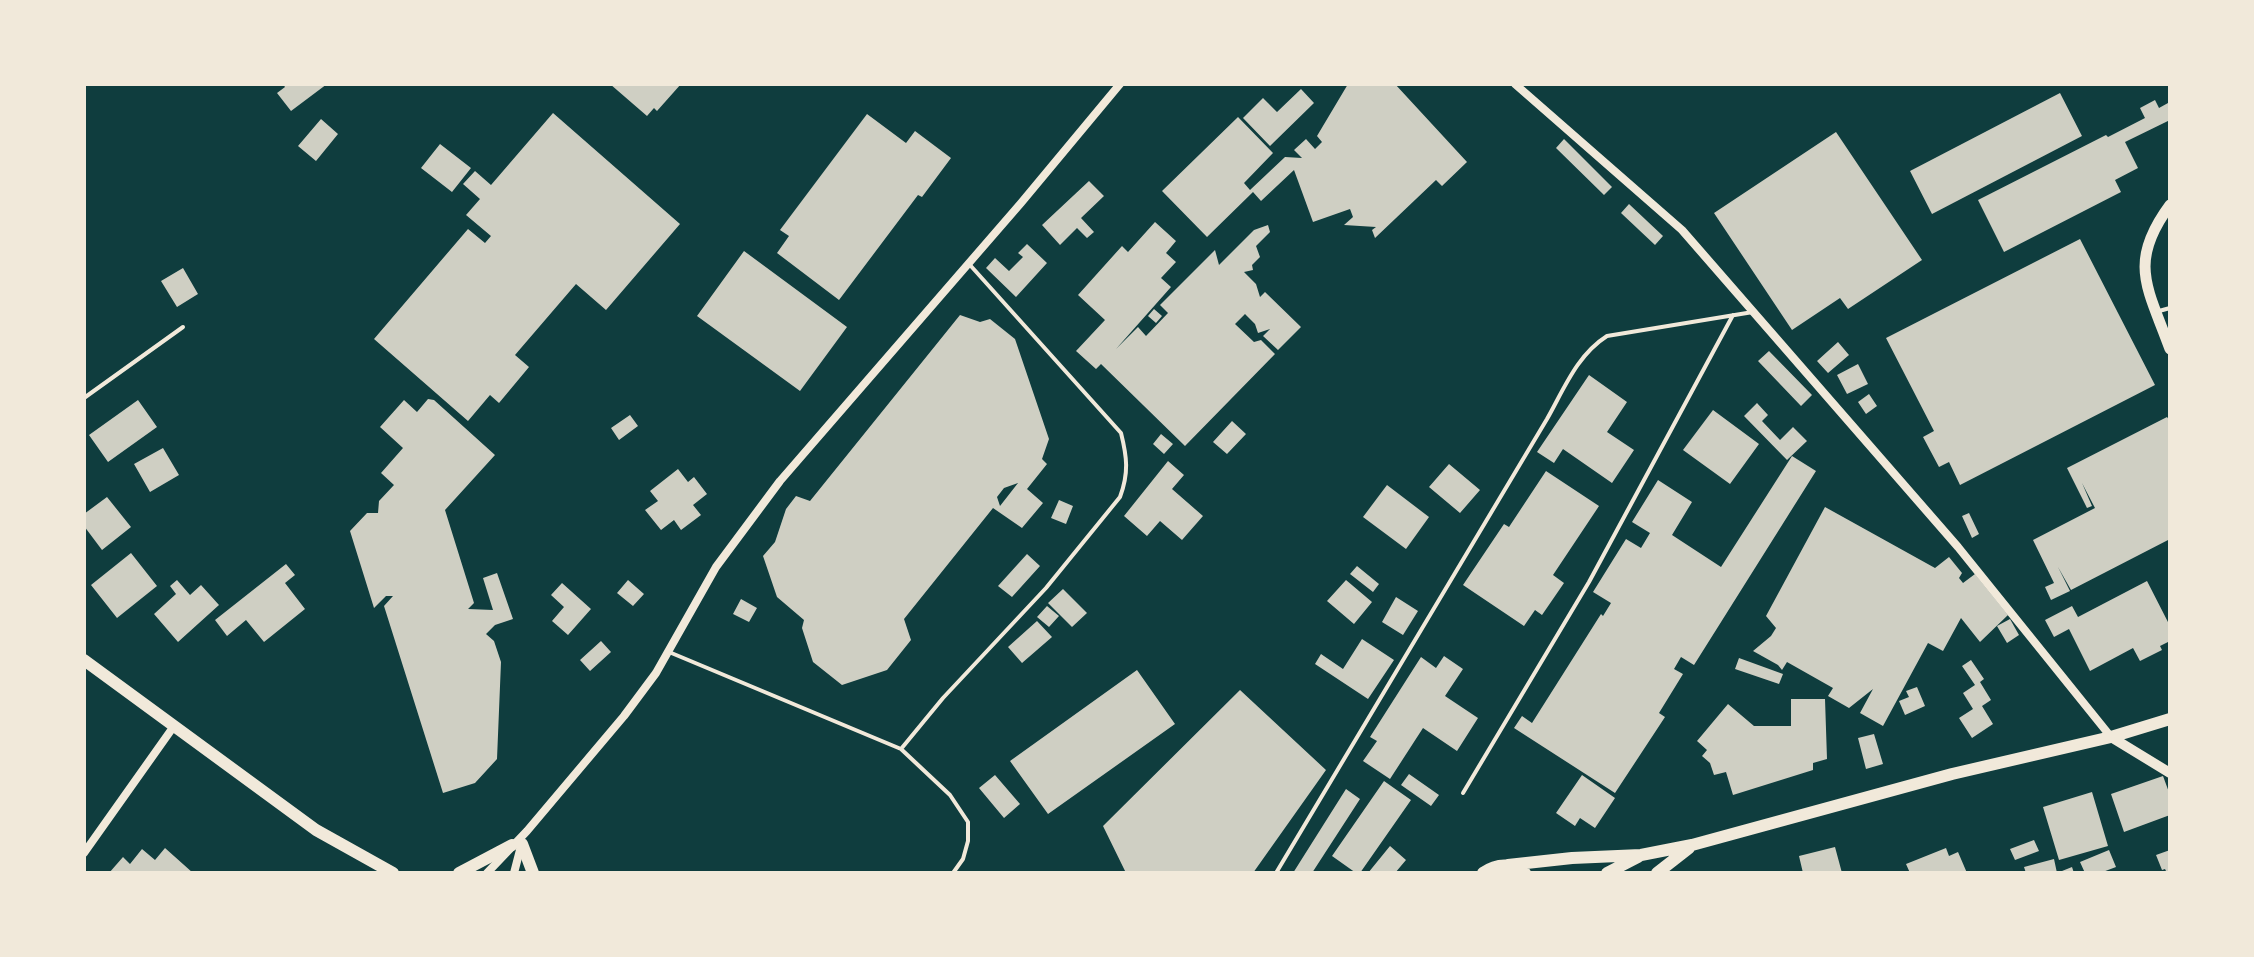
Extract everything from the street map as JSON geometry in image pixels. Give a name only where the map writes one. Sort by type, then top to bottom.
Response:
[{"type":"main road","points":[[2170,205],[2149,237],[2144,270],[2170,349]]},
{"type":"main road","points":[[84,660],[316,830],[393,873]]},
{"type":"main road","points":[[1483,873],[1497,865],[1641,855],[1692,845],[2170,719]]},
{"type":"main road","points":[[459,873],[517,844],[533,873]]},
{"type":"main road","points":[[1657,873],[1692,845]]},
{"type":"main road","points":[[1607,873],[1641,855]]},
{"type":"main road","points":[[1508,865],[1525,873]]},
{"type":"street","points":[[487,873],[517,844],[624,716],[668,652],[716,567],[780,481],[1120,84]]},
{"type":"street","points":[[1515,84],[1682,230],[1958,547],[2111,737],[2170,773]]},
{"type":"street","points":[[84,853],[174,726]]},
{"type":"street","points":[[514,873],[517,844]]},
{"type":"lane","points":[[901,749],[943,698],[1046,588],[1120,497],[1126,480],[1128,462],[1121,433],[969,263]]},
{"type":"lane","points":[[2157,312],[2170,308]]},
{"type":"lane","points":[[1276,873],[1581,357],[1607,336],[1753,312]]},
{"type":"lane","points":[[1463,793],[1589,582],[1733,315]]},
{"type":"lane","points":[[84,398],[183,327]]},
{"type":"lane","points":[[668,652],[901,749],[950,795],[968,822],[968,841],[963,859],[953,873]]},
{"type":"building","points":[[283,84],[327,84],[291,111],[277,93],[285,87]]},
{"type":"building","points":[[610,84],[681,84],[657,111],[654,108],[647,116]]},
{"type":"building","points":[[1348,84],[1395,84],[1467,162],[1442,186],[1436,180],[1375,238],[1372,230],[1376,227],[1344,225],[1353,217],[1350,209],[1313,222],[1294,170],[1261,201],[1253,192],[1207,237],[1162,191],[1238,117],[1273,153],[1244,183],[1250,190],[1285,157],[1302,158],[1294,150],[1306,139],[1315,149],[1322,142],[1317,136]]},
{"type":"building","points":[[1301,89],[1314,103],[1270,146],[1243,118],[1263,98],[1277,112]]},
{"type":"building","points":[[2060,93],[2082,136],[1932,214],[1910,171]]},
{"type":"building","points":[[2155,100],[2159,108],[2168,103],[2170,120],[2125,142],[2138,168],[2115,180],[2121,192],[2004,252],[1978,200],[2145,118],[2140,108]]},
{"type":"building","points":[[553,113],[680,224],[606,310],[576,284],[515,355],[529,367],[499,403],[490,395],[468,421],[374,339],[468,229],[485,243],[491,236],[466,215],[480,199],[463,184],[475,171],[491,185]]},
{"type":"building","points":[[867,114],[906,143],[915,131],[951,158],[922,197],[918,195],[839,300],[777,253],[789,236],[780,230]]},
{"type":"building","points":[[321,119],[338,134],[316,161],[298,146]]},
{"type":"building","points":[[1836,132],[1922,260],[1848,309],[1840,298],[1792,330],[1714,213]]},
{"type":"building","points":[[1564,139],[1612,187],[1604,195],[1556,148]]},
{"type":"building","points":[[440,144],[471,168],[452,192],[421,168]]},
{"type":"building","points":[[1089,181],[1104,196],[1081,218],[1094,232],[1087,238],[1077,228],[1060,245],[1042,225]]},
{"type":"building","points":[[1629,204],[1663,236],[1655,245],[1621,213]]},
{"type":"building","points":[[1155,222],[1176,241],[1166,253],[1176,262],[1161,278],[1171,287],[1116,349],[1138,327],[1146,336],[1168,313],[1160,305],[1215,250],[1219,265],[1254,230],[1268,225],[1270,232],[1256,246],[1260,257],[1252,265],[1253,270],[1244,272],[1256,284],[1260,297],[1265,292],[1301,327],[1278,350],[1263,336],[1270,329],[1258,333],[1255,324],[1245,314],[1235,324],[1254,342],[1261,340],[1275,354],[1185,446],[1101,364],[1096,369],[1076,351],[1105,320],[1078,295],[1122,246],[1128,252]]},
{"type":"building","points":[[2080,239],[2155,385],[1960,485],[1949,462],[1939,467],[1923,437],[1934,431],[1886,338]]},
{"type":"building","points":[[1027,244],[1047,263],[1016,297],[986,268],[995,258],[1009,271],[1023,257],[1018,253]]},
{"type":"building","points":[[744,251],[847,327],[800,391],[697,316]]},
{"type":"building","points":[[183,268],[198,294],[177,307],[161,281]]},
{"type":"building","points":[[1154,309],[1162,316],[1156,323],[1148,316]]},
{"type":"building","points":[[960,315],[980,322],[990,319],[1015,339],[1049,439],[1042,459],[1047,464],[1027,489],[1043,503],[1022,528],[993,508],[904,619],[911,640],[887,670],[842,685],[813,662],[802,628],[804,620],[777,597],[763,556],[775,542],[786,509],[796,496],[810,501]],"holes":[[[1018,483],[1000,506],[997,497],[1004,488]]]},
{"type":"building","points":[[1838,342],[1849,355],[1828,373],[1817,361]]},
{"type":"building","points":[[1769,351],[1812,395],[1801,406],[1758,361]]},
{"type":"building","points":[[1858,364],[1868,384],[1847,394],[1837,375]]},
{"type":"building","points":[[1589,375],[1627,402],[1607,432],[1634,450],[1612,483],[1563,449],[1554,463],[1537,452]]},
{"type":"building","points":[[1869,394],[1877,406],[1866,414],[1858,402]]},
{"type":"building","points":[[428,399],[434,400],[495,455],[445,510],[474,603],[468,609],[493,610],[483,578],[497,573],[513,619],[495,625],[486,634],[494,641],[501,662],[497,759],[475,783],[443,793],[384,606],[393,596],[386,596],[374,608],[350,531],[367,513],[378,513],[379,501],[394,485],[381,473],[403,448],[380,427],[404,400],[417,412]]},
{"type":"building","points":[[138,400],[157,427],[108,462],[89,435]]},
{"type":"building","points":[[1757,403],[1768,415],[1762,421],[1780,440],[1793,427],[1807,441],[1787,460],[1744,416]]},
{"type":"building","points":[[1713,410],[1759,444],[1730,484],[1683,450]]},
{"type":"building","points":[[630,415],[638,426],[619,440],[611,428]]},
{"type":"building","points":[[2167,417],[2170,421],[2170,539],[2071,590],[2058,567],[2070,591],[2051,600],[2045,587],[2054,583],[2033,540],[2095,508],[2082,483],[2092,506],[2087,508],[2067,468]]},
{"type":"building","points":[[1232,421],[1246,434],[1227,454],[1213,442]]},
{"type":"building","points":[[1161,434],[1173,444],[1164,454],[1153,444]]},
{"type":"building","points":[[163,448],[179,475],[150,492],[134,464]]},
{"type":"building","points":[[1792,456],[1816,471],[1694,665],[1681,657],[1674,669],[1683,674],[1659,713],[1665,717],[1615,793],[1514,728],[1522,716],[1532,723],[1611,603],[1593,592],[1626,539],[1641,548],[1650,533],[1632,522],[1658,480],[1692,502],[1672,535],[1721,567]]},
{"type":"building","points":[[1168,461],[1184,475],[1172,489],[1203,516],[1182,540],[1160,521],[1147,536],[1124,516]]},
{"type":"building","points":[[1449,464],[1480,490],[1460,513],[1429,487]]},
{"type":"building","points":[[678,469],[688,482],[694,477],[707,494],[693,505],[701,515],[681,530],[674,520],[661,530],[645,510],[658,501],[650,491]]},
{"type":"building","points":[[1546,471],[1599,506],[1553,575],[1564,583],[1542,615],[1535,610],[1524,626],[1463,585],[1504,524],[1509,527]]},
{"type":"building","points":[[1387,485],[1429,517],[1406,549],[1363,517]]},
{"type":"building","points":[[107,497],[131,527],[102,550],[84,526],[84,514]]},
{"type":"building","points":[[1059,500],[1073,506],[1066,524],[1051,518]]},
{"type":"building","points":[[1825,507],[1935,568],[1949,557],[1962,573],[1959,578],[1963,583],[1975,574],[2008,615],[1980,642],[1961,618],[1943,651],[1928,643],[1883,726],[1860,713],[1873,689],[1849,708],[1828,696],[1833,688],[1787,662],[1782,670],[1753,651],[1776,628],[1766,616]]},
{"type":"building","points":[[1969,513],[1979,534],[1972,538],[1962,516]]},
{"type":"building","points":[[131,553],[157,586],[117,618],[91,585]]},
{"type":"building","points":[[1027,554],[1040,566],[1012,597],[998,586]]},
{"type":"building","points":[[286,564],[295,575],[285,583],[305,609],[264,642],[246,620],[227,636],[215,620]]},
{"type":"building","points":[[1357,566],[1379,584],[1373,592],[1350,574]]},
{"type":"building","points":[[177,580],[190,595],[201,585],[219,605],[178,642],[154,614],[176,594],[170,586]]},
{"type":"building","points":[[628,580],[644,594],[633,606],[617,593]]},
{"type":"building","points":[[1346,580],[1372,602],[1354,624],[1327,601]]},
{"type":"building","points":[[2147,581],[2170,626],[2170,641],[2160,646],[2162,650],[2140,661],[2133,648],[2090,671],[2069,629],[2054,637],[2045,620],[2072,606],[2078,617]]},
{"type":"building","points":[[562,583],[591,609],[568,635],[552,621],[564,607],[551,595]]},
{"type":"building","points":[[1063,589],[1087,613],[1072,627],[1048,603]]},
{"type":"building","points":[[1396,597],[1418,611],[1403,635],[1382,622]]},
{"type":"building","points":[[741,599],[757,608],[749,622],[733,614]]},
{"type":"building","points":[[1047,606],[1059,616],[1049,627],[1037,617]]},
{"type":"building","points":[[2010,619],[2019,635],[2007,643],[1997,626]]},
{"type":"building","points":[[1037,621],[1052,637],[1022,663],[1008,647]]},
{"type":"building","points":[[1362,639],[1394,660],[1368,699],[1315,664],[1321,654],[1343,669]]},
{"type":"building","points":[[601,641],[611,652],[590,671],[580,660]]},
{"type":"building","points":[[1444,656],[1463,669],[1445,696],[1478,718],[1457,751],[1423,728],[1390,779],[1363,761],[1377,741],[1370,737],[1421,657],[1436,668]]},
{"type":"building","points":[[1739,658],[1783,674],[1779,684],[1735,669]]},
{"type":"building","points":[[1971,660],[1984,679],[1980,682],[1991,700],[1982,706],[1993,724],[1972,738],[1959,718],[1973,709],[1963,693],[1975,685],[1962,666]]},
{"type":"building","points":[[1137,670],[1175,724],[1048,814],[1010,761]]},
{"type":"building","points":[[1917,687],[1925,706],[1905,715],[1899,701],[1909,697],[1906,691]]},
{"type":"building","points":[[1240,690],[1326,770],[1253,873],[1126,873],[1103,826]]},
{"type":"building","points":[[1791,699],[1825,699],[1827,759],[1813,763],[1813,770],[1733,795],[1726,772],[1714,775],[1710,763],[1702,756],[1707,750],[1697,741],[1728,704],[1754,726],[1791,726]]},
{"type":"building","points":[[1874,734],[1883,764],[1866,769],[1858,738]]},
{"type":"building","points":[[1409,774],[1439,795],[1431,806],[1401,785]]},
{"type":"building","points":[[995,775],[1020,804],[1004,818],[979,788]]},
{"type":"building","points":[[1582,775],[1615,798],[1595,828],[1580,818],[1575,826],[1556,813]]},
{"type":"building","points":[[2163,776],[2170,795],[2170,815],[2124,832],[2111,794]]},
{"type":"building","points":[[1384,781],[1411,800],[1360,873],[1356,873],[1332,856]]},
{"type":"building","points":[[1346,789],[1360,799],[1312,873],[1293,873]]},
{"type":"building","points":[[2092,792],[2108,846],[2059,860],[2043,807]]},
{"type":"building","points":[[2034,840],[2039,851],[2015,860],[2010,849]]},
{"type":"building","points":[[1390,846],[1406,860],[1395,873],[1368,873]]},
{"type":"building","points":[[1835,847],[1842,873],[1803,873],[1799,856]]},
{"type":"building","points":[[165,848],[193,873],[109,873],[123,857],[130,864],[142,849],[155,860]]},
{"type":"building","points":[[1946,848],[1949,856],[1958,852],[1967,873],[1910,873],[1906,864]]},
{"type":"building","points":[[2109,850],[2116,867],[2100,873],[2085,873],[2080,862]]},
{"type":"building","points":[[2170,850],[2170,873],[2167,873],[2165,869],[2162,870],[2156,855]]},
{"type":"building","points":[[2054,859],[2057,873],[2026,873],[2024,867]]},
{"type":"building","points":[[2072,867],[2074,873],[2057,873]]}]
